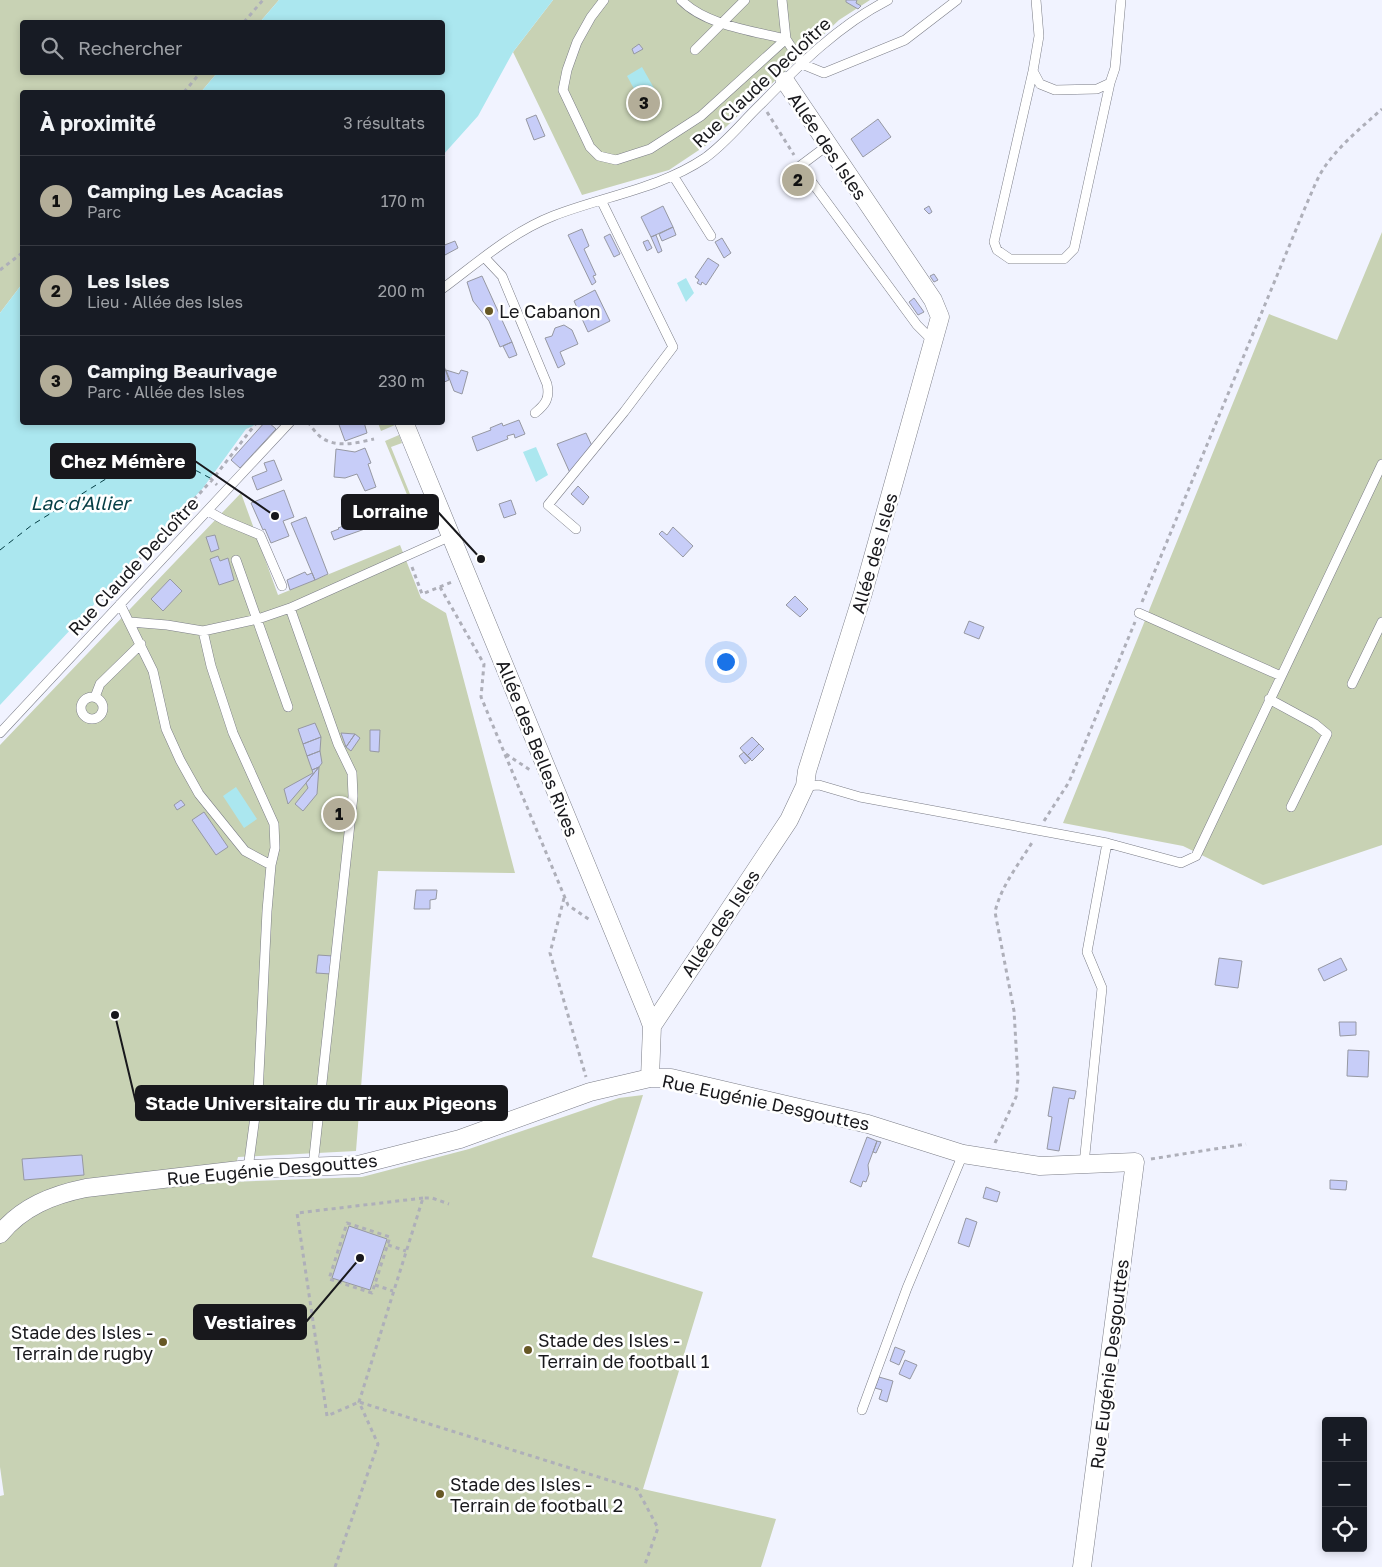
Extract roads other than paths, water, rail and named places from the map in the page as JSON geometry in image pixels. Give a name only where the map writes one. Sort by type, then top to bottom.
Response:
[{"type":"street","name":"Allée des Isles","points":[[652,1026],[789,820],[805,786],[806,771],[863,593],[940,317],[933,300],[785,81]]},
{"type":"street","name":"Allée des Belles Rives","points":[[405,425],[652,1026],[650,1078]]},
{"type":"street","name":"Rue Eugénie Desgouttes","points":[[0,1234],[26,1210],[43,1200],[66,1192],[248,1169],[358,1165],[460,1139],[590,1092],[650,1078],[671,1078],[868,1124],[964,1154],[1040,1166],[1136,1162],[1082,1567]]},
{"type":"lane","points":[[604,0],[591,16],[577,42],[566,70],[563,90],[590,147],[599,156],[616,160],[650,148],[701,116],[786,39]]},
{"type":"lane","points":[[681,0],[690,9],[722,23],[786,39]]},
{"type":"lane","points":[[695,50],[745,0]]},
{"type":"lane","points":[[782,0],[786,39],[802,64],[824,73],[905,40],[958,0]]},
{"type":"lane","name":"Rue Claude Decloître","points":[[445,288],[521,232],[552,217],[601,200],[638,190],[674,176],[704,158],[722,145],[762,102],[841,29],[888,0]]},
{"type":"lane","points":[[1036,0],[1039,36],[1033,71],[994,242],[997,250],[1010,259],[1064,259],[1074,249],[1110,83],[1115,68],[1121,0]]},
{"type":"lane","points":[[1033,71],[1040,84],[1055,90],[1097,89],[1110,83]]},
{"type":"lane","points":[[828,145],[800,166],[916,326],[935,339]]},
{"type":"lane","points":[[674,176],[711,236]]},
{"type":"lane","points":[[576,529],[548,505],[624,412],[673,347],[601,200]]},
{"type":"lane","points":[[485,258],[502,276],[546,384],[548,399],[544,406],[535,412]]},
{"type":"lane","name":"Rue Claude Decloître","points":[[0,733],[287,425]]},
{"type":"lane","points":[[805,786],[819,785],[860,797],[1108,843],[1181,863],[1196,856],[1382,464]]},
{"type":"lane","points":[[208,511],[260,536],[282,586]]},
{"type":"lane","points":[[130,622],[167,625],[203,632],[258,619],[290,608],[451,536]]},
{"type":"lane","points":[[236,560],[288,707]]},
{"type":"lane","points":[[120,604],[153,671],[166,729],[180,760],[200,794],[245,851],[271,865]]},
{"type":"lane","points":[[290,608],[338,744],[352,773],[353,796],[313,1166]]},
{"type":"lane","points":[[1139,613],[1281,676]]},
{"type":"lane","points":[[1352,684],[1382,622]]},
{"type":"lane","points":[[203,632],[211,666],[233,733],[274,824],[275,848],[271,865],[267,911],[258,1094],[248,1169]]},
{"type":"lane","points":[[95,697],[100,684],[141,644]]},
{"type":"lane","points":[[1269,699],[1315,724],[1327,734],[1291,807]]},
{"type":"lane","points":[[1084,1164],[1102,988],[1087,952],[1108,843]]},
{"type":"lane","points":[[862,1410],[907,1288],[964,1154]]},
{"type":"water","points":[[279,0],[553,0],[513,52],[478,116],[445,153],[445,90],[203,90],[215,75],[445,75],[445,20],[262,20]]},
{"type":"water","points":[[642,67],[659,97],[644,107],[627,76]]},
{"type":"water","points":[[686,278],[694,293],[686,302],[677,283]]},
{"type":"water","name":"Lac d'Allier","points":[[20,287],[20,425],[254,425],[246,429],[203,488],[0,705],[0,313]]},
{"type":"water","points":[[536,447],[548,475],[536,482],[523,452]]},
{"type":"water","points":[[236,787],[257,819],[244,828],[223,796]]},
{"type":"place","name":"Camping Beaurivage","points":[[644,103]]},
{"type":"place","name":"Les Isles","points":[[798,180]]},
{"type":"place","name":"Le Cabanon","points":[[489,311]]},
{"type":"place","name":"Chez Mémère","points":[[275,516]]},
{"type":"place","name":"Lorraine","points":[[481,559]]},
{"type":"place","name":"Camping Les Acacias","points":[[339,814]]},
{"type":"place","name":"Stade Universitaire du Tir aux Pigeons","points":[[115,1015]]},
{"type":"place","name":"Vestiaires","points":[[360,1258]]},
{"type":"place","name":"Stade des Isles - Terrain de rugby","points":[[163,1342]]},
{"type":"place","name":"Stade des Isles - Terrain de football 1","points":[[528,1350]]},
{"type":"place","name":"Stade des Isles - Terrain de football 2","points":[[440,1494]]}]
